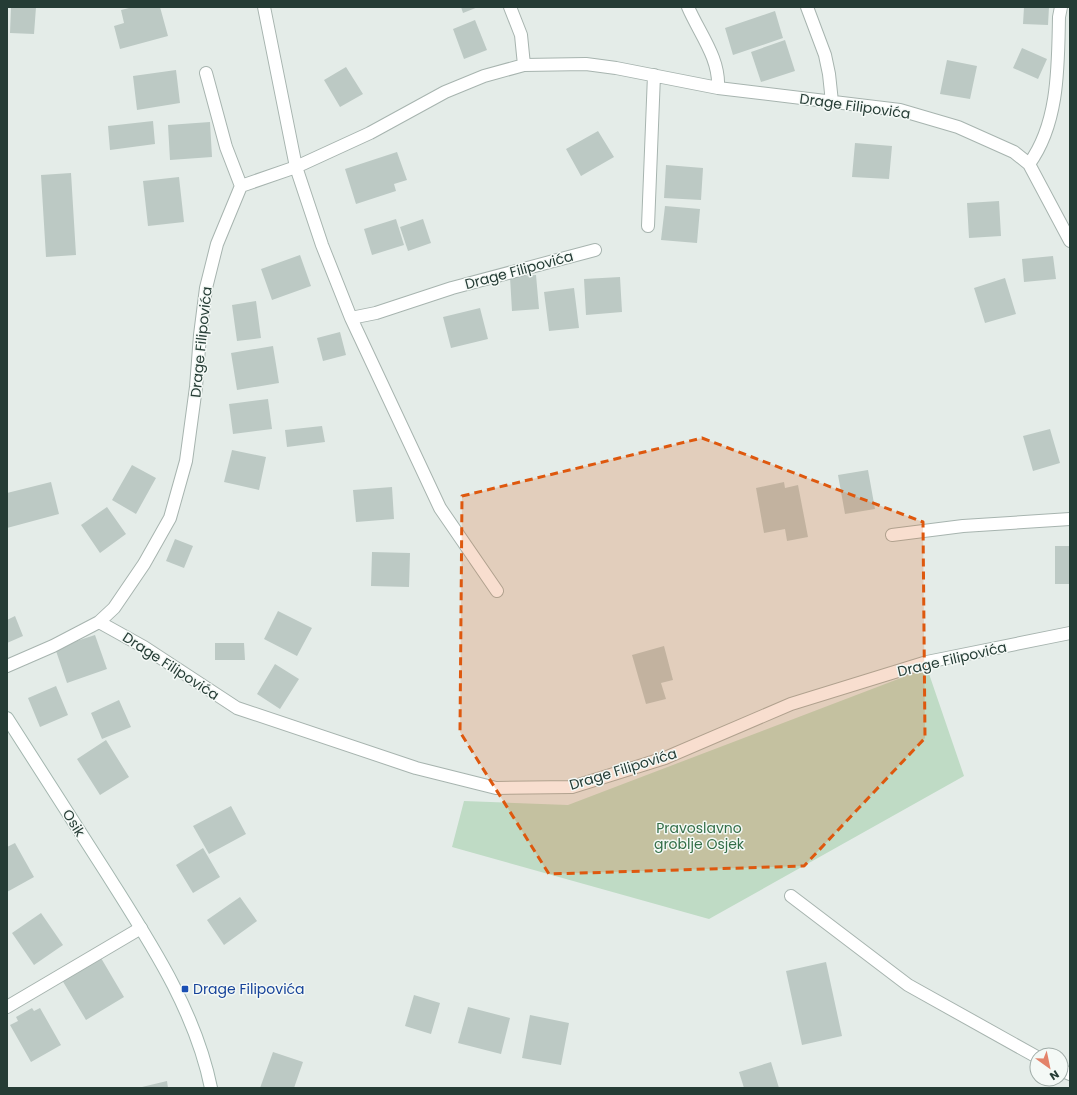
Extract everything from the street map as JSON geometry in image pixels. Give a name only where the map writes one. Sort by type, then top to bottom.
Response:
[{"type":"street","points":[[264,7],[296,167],[322,245],[351,318],[440,508],[497,590]]},
{"type":"street","points":[[510,7],[521,35],[524,65]]},
{"type":"street","points":[[688,7],[714,60],[719,75],[718,88]]},
{"type":"street","points":[[807,7],[825,55],[830,74],[832,102]]},
{"type":"street","points":[[1029,164],[1037,153],[1055,96],[1059,17],[1061,7]]},
{"type":"street","name":"Drage Filipovića","points":[[7,666],[53,646],[99,622],[114,608],[123,595],[144,564],[170,518],[186,461],[196,387],[200,335],[206,288],[217,244],[241,186],[296,167],[370,133],[445,92],[484,76],[524,65],[586,64],[654,75],[718,88],[900,110],[958,127],[1014,152],[1029,164],[1070,242]]},
{"type":"street","points":[[206,73],[226,147],[241,186]]},
{"type":"street","points":[[648,226],[654,75]]},
{"type":"street","name":"Drage Filipovića","points":[[351,318],[376,313],[452,288],[595,250]]},
{"type":"street","points":[[892,535],[963,526],[1070,519]]},
{"type":"street","name":"Drage Filipovića","points":[[99,622],[144,647],[237,708],[416,768],[496,788],[572,787],[665,758],[791,704],[927,662],[1070,633]]},
{"type":"street","name":"Osik","points":[[7,718],[141,928],[173,983],[193,1029],[211,1088]]},
{"type":"street","points":[[791,896],[908,985],[1029,1053]]},
{"type":"street","points":[[7,1007],[141,928]]},
{"type":"highlighted area","points":[[702,438],[923,522],[925,738],[804,866],[549,874],[460,732],[462,496]]},
{"type":"green space","name":"Pravoslavno groblje Osjek","points":[[927,668],[964,776],[709,919],[452,847],[464,801],[568,805]]},
{"type":"building","points":[[11,7],[36,7],[34,34],[10,33]]},
{"type":"building","points":[[133,7],[160,7],[168,36],[120,49],[114,26],[124,23],[121,10]]},
{"type":"building","points":[[461,7],[478,7],[463,13]]},
{"type":"building","points":[[1024,7],[1049,7],[1048,25],[1023,24]]},
{"type":"building","points":[[775,11],[783,38],[733,55],[725,28]]},
{"type":"building","points":[[475,20],[487,50],[464,59],[453,29]]},
{"type":"building","points":[[785,40],[795,71],[761,82],[751,52]]},
{"type":"building","points":[[1022,48],[1047,59],[1038,79],[1013,68]]},
{"type":"building","points":[[947,60],[977,66],[970,99],[940,94]]},
{"type":"building","points":[[346,67],[363,94],[340,107],[324,80]]},
{"type":"building","points":[[176,70],[180,103],[137,110],[133,76]]},
{"type":"building","points":[[153,121],[155,144],[110,150],[108,126]]},
{"type":"building","points":[[210,122],[212,157],[170,160],[168,125]]},
{"type":"building","points":[[598,131],[614,157],[581,176],[566,149]]},
{"type":"building","points":[[855,143],[892,146],[889,179],[852,177]]},
{"type":"building","points":[[397,152],[407,180],[394,184],[396,191],[356,204],[345,169]]},
{"type":"building","points":[[666,165],[703,168],[701,200],[664,198]]},
{"type":"building","points":[[71,173],[76,255],[46,257],[41,175]]},
{"type":"building","points":[[179,177],[184,222],[148,226],[143,181]]},
{"type":"building","points":[[999,201],[1001,236],[969,238],[967,203]]},
{"type":"building","points":[[665,206],[700,209],[697,243],[661,240]]},
{"type":"building","points":[[396,219],[404,245],[372,255],[364,229]]},
{"type":"building","points":[[423,219],[431,243],[408,251],[400,227]]},
{"type":"building","points":[[300,255],[311,286],[272,300],[261,269]]},
{"type":"building","points":[[1053,256],[1056,279],[1024,282],[1022,259]]},
{"type":"building","points":[[536,275],[539,309],[512,311],[510,277]]},
{"type":"building","points":[[620,277],[622,312],[586,315],[584,279]]},
{"type":"building","points":[[1005,278],[1016,314],[985,323],[974,288]]},
{"type":"building","points":[[574,288],[579,328],[549,331],[544,292]]},
{"type":"building","points":[[256,301],[261,338],[237,341],[232,305]]},
{"type":"building","points":[[480,308],[488,339],[451,348],[443,317]]},
{"type":"building","points":[[340,332],[346,355],[323,361],[317,338]]},
{"type":"building","points":[[273,346],[279,383],[237,390],[231,353]]},
{"type":"building","points":[[268,399],[272,429],[233,434],[229,404]]},
{"type":"building","points":[[322,426],[325,442],[287,447],[285,430]]},
{"type":"building","points":[[1050,429],[1060,463],[1033,471],[1023,436]]},
{"type":"building","points":[[232,450],[266,457],[259,490],[224,482]]},
{"type":"building","points":[[132,465],[156,478],[136,514],[112,500]]},
{"type":"building","points":[[868,470],[875,509],[845,514],[838,475]]},
{"type":"building","points":[[51,482],[59,514],[7,528],[7,493]]},
{"type":"building","points":[[784,482],[785,488],[798,485],[808,537],[787,541],[785,529],[764,533],[756,488]]},
{"type":"building","points":[[392,487],[394,519],[356,522],[353,490]]},
{"type":"building","points":[[107,507],[126,534],[100,553],[81,525]]},
{"type":"building","points":[[175,539],[193,546],[184,568],[166,561]]},
{"type":"building","points":[[1055,546],[1070,546],[1070,584],[1055,584]]},
{"type":"building","points":[[372,552],[410,553],[409,587],[371,586]]},
{"type":"building","points":[[278,611],[312,628],[297,656],[264,639]]},
{"type":"building","points":[[15,616],[23,636],[7,643],[7,620]]},
{"type":"building","points":[[95,635],[107,669],[67,683],[55,648]]},
{"type":"building","points":[[215,643],[244,643],[245,660],[215,660]]},
{"type":"building","points":[[664,646],[673,680],[661,683],[666,699],[646,704],[632,655]]},
{"type":"building","points":[[275,664],[299,679],[280,709],[257,694]]},
{"type":"building","points":[[56,686],[68,715],[40,727],[28,698]]},
{"type":"building","points":[[119,700],[131,727],[102,739],[91,713]]},
{"type":"building","points":[[106,740],[129,777],[100,795],[77,759]]},
{"type":"building","points":[[231,806],[246,834],[209,854],[193,826]]},
{"type":"building","points":[[15,843],[34,877],[7,892],[7,847]]},
{"type":"building","points":[[203,848],[220,877],[193,893],[176,865]]},
{"type":"building","points":[[240,897],[257,921],[224,945],[207,920]]},
{"type":"building","points":[[41,913],[63,945],[34,965],[12,933]]},
{"type":"building","points":[[101,958],[124,997],[86,1020],[62,980]]},
{"type":"building","points":[[826,962],[842,1036],[802,1045],[786,971]]},
{"type":"building","points":[[414,995],[440,1003],[431,1034],[405,1026]]},
{"type":"building","points":[[468,1007],[510,1018],[501,1054],[458,1043]]},
{"type":"building","points":[[32,1008],[34,1011],[40,1008],[61,1045],[31,1062],[10,1025],[18,1021],[16,1017]]},
{"type":"building","points":[[530,1015],[569,1023],[561,1065],[522,1058]]},
{"type":"building","points":[[273,1052],[303,1062],[294,1088],[260,1088]]},
{"type":"building","points":[[771,1062],[779,1088],[744,1088],[739,1072]]},
{"type":"building","points":[[167,1081],[168,1088],[142,1088],[142,1087]]},
{"type":"place","name":"Drage Filipovića","points":[[185,989]]}]
